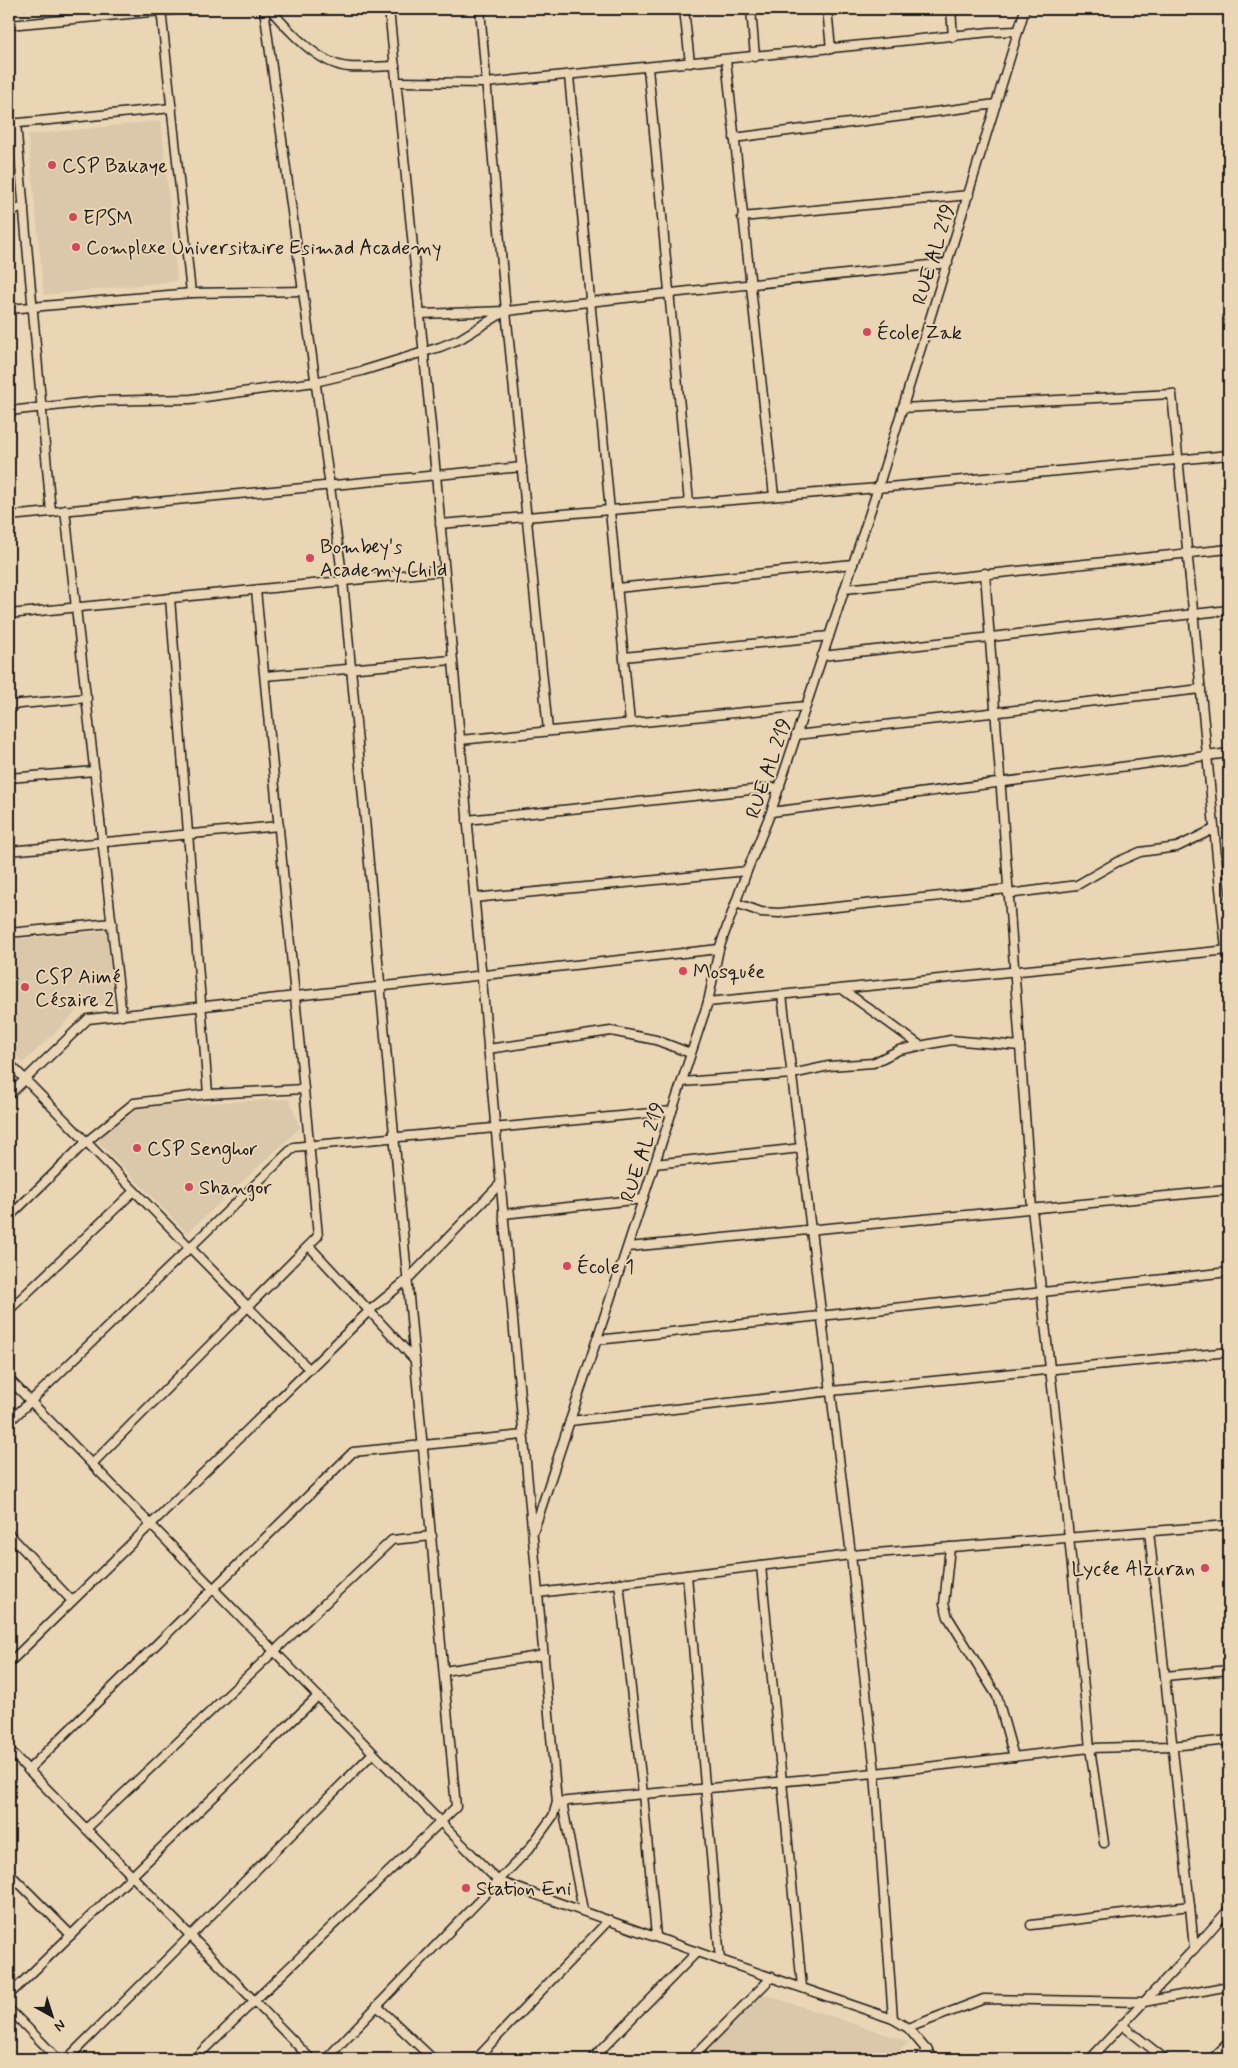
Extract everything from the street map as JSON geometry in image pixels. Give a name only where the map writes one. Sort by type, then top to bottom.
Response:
[{"type":"street","points":[[9,25],[183,9]]},
{"type":"street","points":[[194,2059],[456,1807],[343,581],[264,9]]},
{"type":"street","points":[[270,9],[294,36],[331,61],[347,67],[395,66]]},
{"type":"street","points":[[389,9],[436,475],[544,1655],[560,1802],[583,1910]]},
{"type":"street","points":[[482,9],[486,84],[506,311],[548,730]]},
{"type":"street","points":[[684,9],[690,63]]},
{"type":"street","points":[[751,9],[755,57]]},
{"type":"street","points":[[827,9],[830,49]]},
{"type":"street","points":[[951,9],[954,37]]},
{"type":"street","name":"RUE AL 219","points":[[533,1534],[708,1002],[719,949],[780,787],[878,488],[1025,9]]},
{"type":"street","points":[[161,10],[191,293]]},
{"type":"street","points":[[396,82],[486,84],[990,32],[1018,31]]},
{"type":"street","points":[[726,60],[749,285],[774,496]]},
{"type":"street","points":[[648,68],[689,503]]},
{"type":"street","points":[[569,76],[630,723]]},
{"type":"street","points":[[734,138],[996,104]]},
{"type":"street","points":[[52,512],[24,208],[12,124],[172,108]]},
{"type":"street","points":[[742,217],[969,195]]},
{"type":"street","points":[[9,210],[24,208]]},
{"type":"street","points":[[420,314],[506,311],[948,263]]},
{"type":"street","points":[[9,309],[191,293],[303,291]]},
{"type":"street","points":[[9,411],[99,401],[191,399],[315,382],[362,372],[424,353],[460,339],[506,311]]},
{"type":"street","points":[[708,1002],[1228,950],[1214,829],[1172,394],[902,408]]},
{"type":"street","points":[[440,524],[878,488],[1229,455]]},
{"type":"street","points":[[9,516],[522,467]]},
{"type":"street","points":[[65,510],[122,1016]]},
{"type":"street","points":[[845,589],[1229,549]]},
{"type":"street","points":[[617,588],[853,564]]},
{"type":"street","points":[[9,614],[444,571]]},
{"type":"street","points":[[985,573],[1032,1209],[1069,1537],[1090,1748],[1104,1843]]},
{"type":"street","points":[[92,1464],[318,1236],[256,590]]},
{"type":"street","points":[[170,598],[208,1094]]},
{"type":"street","points":[[822,656],[1229,610]]},
{"type":"street","points":[[624,657],[829,636]]},
{"type":"street","points":[[264,676],[452,660]]},
{"type":"street","points":[[796,735],[1200,689]]},
{"type":"street","points":[[9,705],[87,698]]},
{"type":"street","points":[[460,740],[806,706]]},
{"type":"street","points":[[771,812],[1229,753]]},
{"type":"street","points":[[9,778],[95,771]]},
{"type":"street","points":[[467,820],[780,787]]},
{"type":"street","points":[[9,851],[279,826]]},
{"type":"street","points":[[736,903],[761,912],[779,913],[1078,885],[1117,862],[1140,852],[1176,847],[1214,829]]},
{"type":"street","points":[[474,898],[747,871]]},
{"type":"street","points":[[1221,898],[1229,900]]},
{"type":"street","points":[[9,934],[112,923]]},
{"type":"street","points":[[9,1095],[88,1019],[719,949]]},
{"type":"street","points":[[842,989],[918,1044]]},
{"type":"street","points":[[782,995],[851,1555],[875,1773],[893,2019]]},
{"type":"street","points":[[488,1049],[611,1031],[656,1040],[690,1054]]},
{"type":"street","points":[[682,1082],[792,1074],[829,1066],[873,1062],[918,1044],[951,1040],[1020,1046]]},
{"type":"street","points":[[9,1063],[309,1369]]},
{"type":"street","points":[[9,1217],[86,1142],[134,1103],[208,1094],[304,1088]]},
{"type":"street","points":[[9,1422],[294,1147],[672,1112]]},
{"type":"street","points":[[655,1164],[801,1148]]},
{"type":"street","points":[[9,1663],[369,1311],[408,1279],[500,1184]]},
{"type":"street","points":[[628,1247],[1229,1190]]},
{"type":"street","points":[[9,1310],[134,1191]]},
{"type":"street","points":[[503,1214],[643,1199]]},
{"type":"street","points":[[309,1246],[415,1360]]},
{"type":"street","points":[[597,1340],[1229,1272]]},
{"type":"street","points":[[570,1420],[831,1391],[1229,1352]]},
{"type":"street","points":[[9,1378],[498,1881],[893,2019],[908,2028],[934,2059]]},
{"type":"street","points":[[28,1770],[353,1452],[523,1435]]},
{"type":"street","points":[[538,1592],[851,1555],[1229,1525]]},
{"type":"street","points":[[1149,1531],[1194,1949]]},
{"type":"street","points":[[9,1534],[72,1601]]},
{"type":"street","points":[[86,1829],[392,1540],[432,1536]]},
{"type":"street","points":[[950,1547],[944,1604],[948,1617],[998,1696],[1014,1757]]},
{"type":"street","points":[[762,1566],[802,1987]]},
{"type":"street","points":[[687,1574],[720,1960]]},
{"type":"street","points":[[619,1583],[643,1794],[656,1936]]},
{"type":"street","points":[[9,1650],[15,1657]]},
{"type":"street","points":[[444,1672],[544,1655]]},
{"type":"street","points":[[1165,1676],[1229,1670]]},
{"type":"street","points":[[9,1995],[318,1696]]},
{"type":"street","points":[[560,1802],[875,1773],[1090,1748],[1172,1746],[1229,1740]]},
{"type":"street","points":[[9,1750],[311,2059]]},
{"type":"street","points":[[67,2059],[374,1752]]},
{"type":"street","points":[[326,2059],[529,1849],[553,1816],[560,1802]]},
{"type":"street","points":[[9,1872],[71,1935]]},
{"type":"street","points":[[1031,1925],[1190,1906]]},
{"type":"street","points":[[1090,2059],[1194,1949],[1229,1908]]},
{"type":"street","points":[[476,2059],[609,1920]]},
{"type":"street","points":[[592,2059],[697,1952]]},
{"type":"street","points":[[691,2059],[772,1977]]},
{"type":"street","points":[[908,2028],[984,1999],[1144,2002],[1229,1986]]},
{"type":"street","points":[[378,2006],[433,2059]]},
{"type":"street","points":[[9,2009],[58,2059]]},
{"type":"street","points":[[1122,2025],[1165,2059]]},
{"type":"street","points":[[1212,2059],[1229,2042]]},
{"type":"street","points":[[918,2059],[928,2050]]},
{"type":"shaded area","points":[[161,121],[177,281],[44,295],[28,135]]},
{"type":"shaded area","points":[[107,931],[113,1003],[81,1007],[23,1063],[9,1048],[9,940]]},
{"type":"shaded area","name":"Shangor","points":[[289,1099],[300,1128],[187,1233],[98,1141],[129,1107]]},
{"type":"shaded area","points":[[763,1994],[909,2042],[891,2059],[698,2059]]},
{"type":"place","name":"CSP Bakaye","points":[[52,165]]},
{"type":"place","name":"EPSM","points":[[73,217]]},
{"type":"place","name":"Complexe Universitaire Esimad Academy","points":[[76,247]]},
{"type":"place","name":"École Zak","points":[[867,332]]},
{"type":"place","name":"Bombey's Academy Child","points":[[310,558]]},
{"type":"place","name":"Mosquée","points":[[683,971]]},
{"type":"place","name":"CSP Aimé Césaire 2","points":[[25,987]]},
{"type":"place","name":"CSP Senghor","points":[[137,1148]]},
{"type":"place","name":"Shangor","points":[[189,1187]]},
{"type":"place","name":"École 1","points":[[567,1266]]},
{"type":"place","name":"Lycée Alzuran","points":[[1205,1568]]},
{"type":"place","name":"Station Eni","points":[[466,1888]]}]
